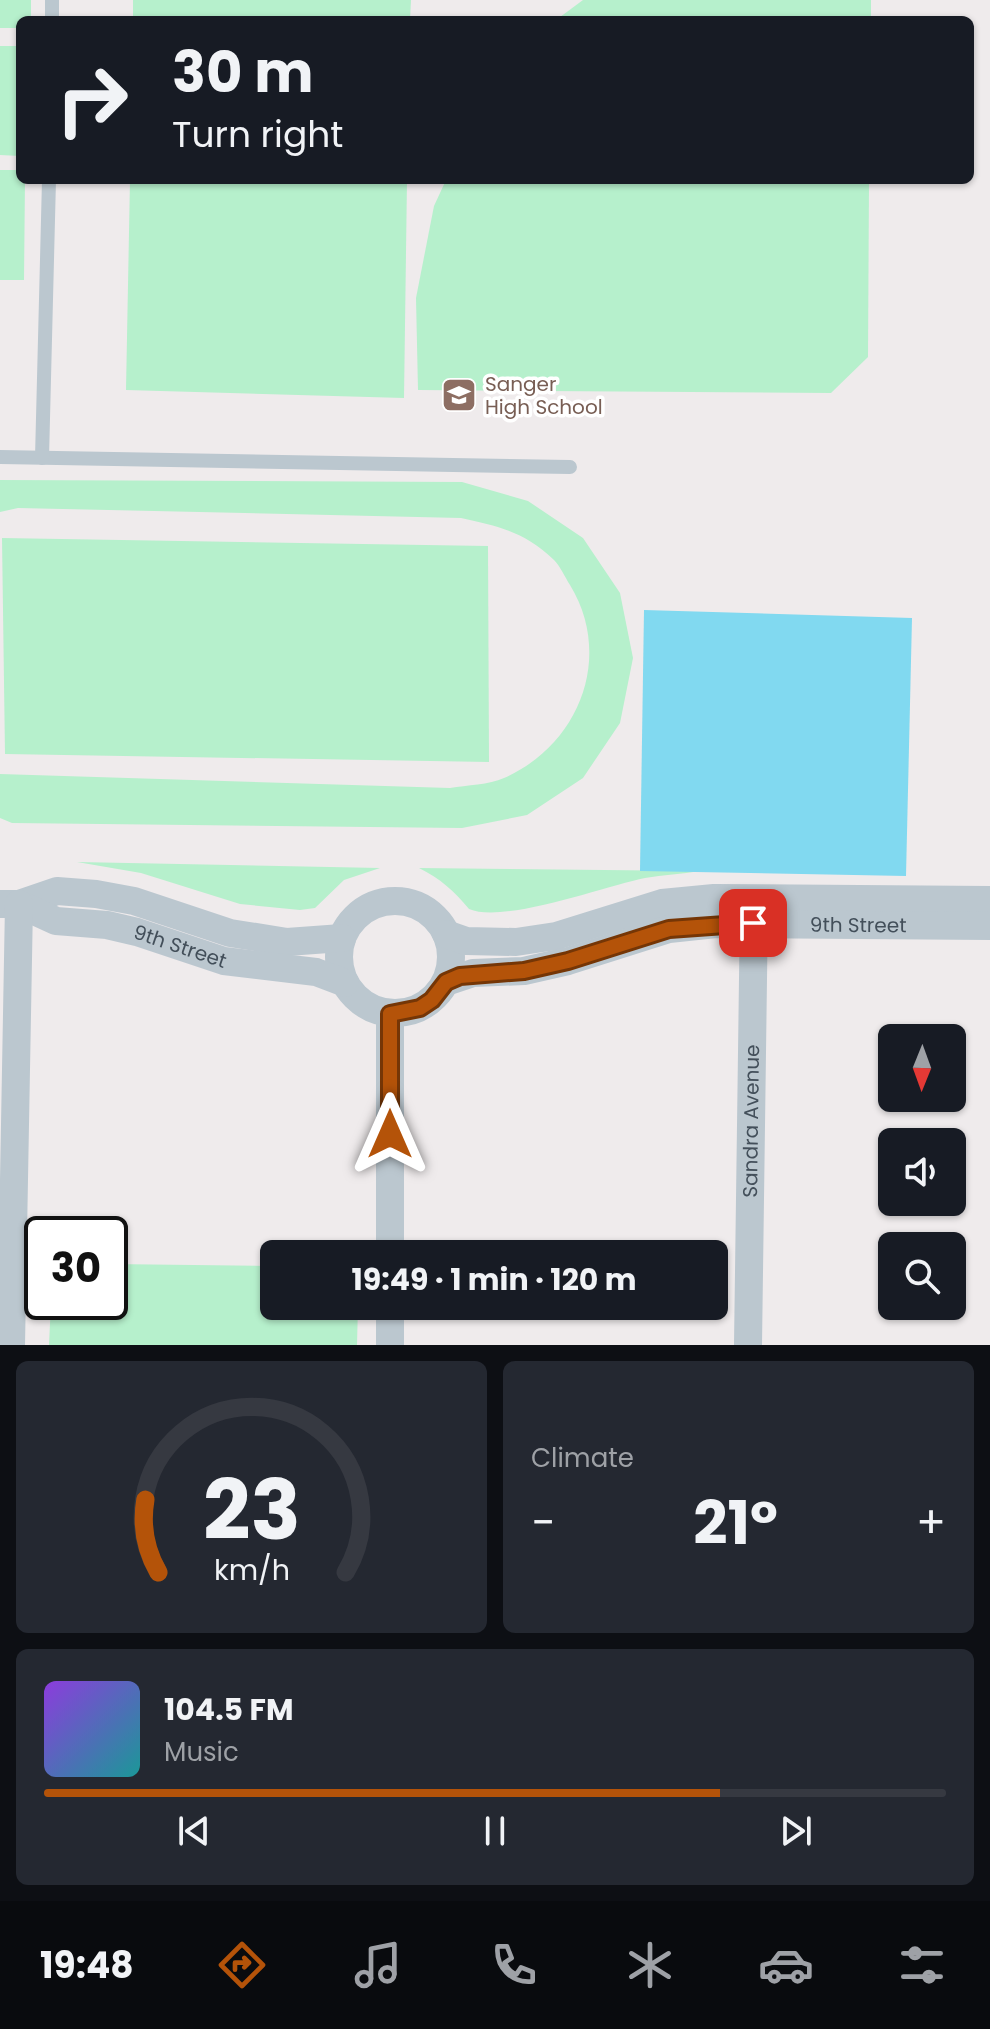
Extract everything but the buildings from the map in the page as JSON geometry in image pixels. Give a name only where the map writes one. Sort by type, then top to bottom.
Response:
[{"type":"street","name":"9th Street","points":[[9,904],[57,891],[96,894],[134,901],[230,933],[287,942],[342,938]]},
{"type":"street","name":"9th Street","points":[[446,934],[466,941],[516,942],[556,936],[662,903],[714,898],[754,910],[990,926]]},
{"type":"street","name":"9th Street","points":[[446,982],[473,973],[524,971],[568,961],[669,929],[754,910],[990,900]]},
{"type":"street","points":[[396,901],[413,904],[429,912],[446,934],[452,958],[446,982],[432,1000],[420,1008],[390,1014],[364,1004],[345,983],[338,955],[342,938],[350,923],[363,911],[379,903],[396,901]]},
{"type":"street","name":"9th Street","points":[[9,904],[56,921],[107,925],[137,932],[224,961],[316,972],[345,983]]},
{"type":"street","points":[[9,904],[11,1345]]},
{"type":"street","name":"Sandra Avenue","points":[[748,1345],[754,910]]},
{"type":"street","points":[[390,1014],[390,1240]]},
{"type":"street","points":[[390,1320],[390,1345]]},
{"type":"lane","points":[[42,458],[49,184]]},
{"type":"lane","points":[[0,457],[570,467]]},
{"type":"green space","points":[[0,0],[31,0],[31,16],[16,16],[16,28],[0,28]]},
{"type":"green space","points":[[133,0],[411,0],[410,16],[133,16]]},
{"type":"green space","points":[[583,0],[871,0],[871,16],[561,16]]},
{"type":"green space","points":[[0,46],[16,46],[16,156],[0,155]]},
{"type":"green space","points":[[0,170],[16,170],[16,184],[25,184],[24,280],[0,280]]},
{"type":"green space","points":[[130,184],[407,184],[404,398],[126,390]]},
{"type":"green space","points":[[444,184],[869,184],[868,357],[831,393],[418,390],[416,298],[434,206]]},
{"type":"green space","points":[[0,480],[462,482],[528,501],[583,538],[620,593],[633,658],[620,723],[583,778],[527,815],[462,828],[12,823],[0,818],[0,774],[450,788],[498,780],[530,763],[552,744],[569,721],[582,696],[588,669],[589,641],[583,613],[556,562],[522,537],[487,524],[461,518],[18,508],[0,512]]},
{"type":"green space","points":[[2,538],[488,546],[489,762],[5,754]]},
{"type":"green space","points":[[77,862],[380,868],[344,880],[315,908],[300,910],[240,904],[141,873]]},
{"type":"green space","points":[[419,868],[700,871],[645,878],[530,908],[485,912],[469,909],[447,886]]},
{"type":"green space","points":[[128,1264],[260,1266],[260,1320],[358,1320],[357,1345],[49,1345],[50,1320],[128,1320]]},
{"type":"water","points":[[644,610],[912,618],[906,876],[640,871]]},
{"type":"place","name":"Sanger High School","points":[[459,395]]},
{"type":"route","points":[[390,1134],[390,1014],[420,1008],[432,1000],[446,982],[460,976],[524,971],[568,961],[669,929],[753,923]]}]
